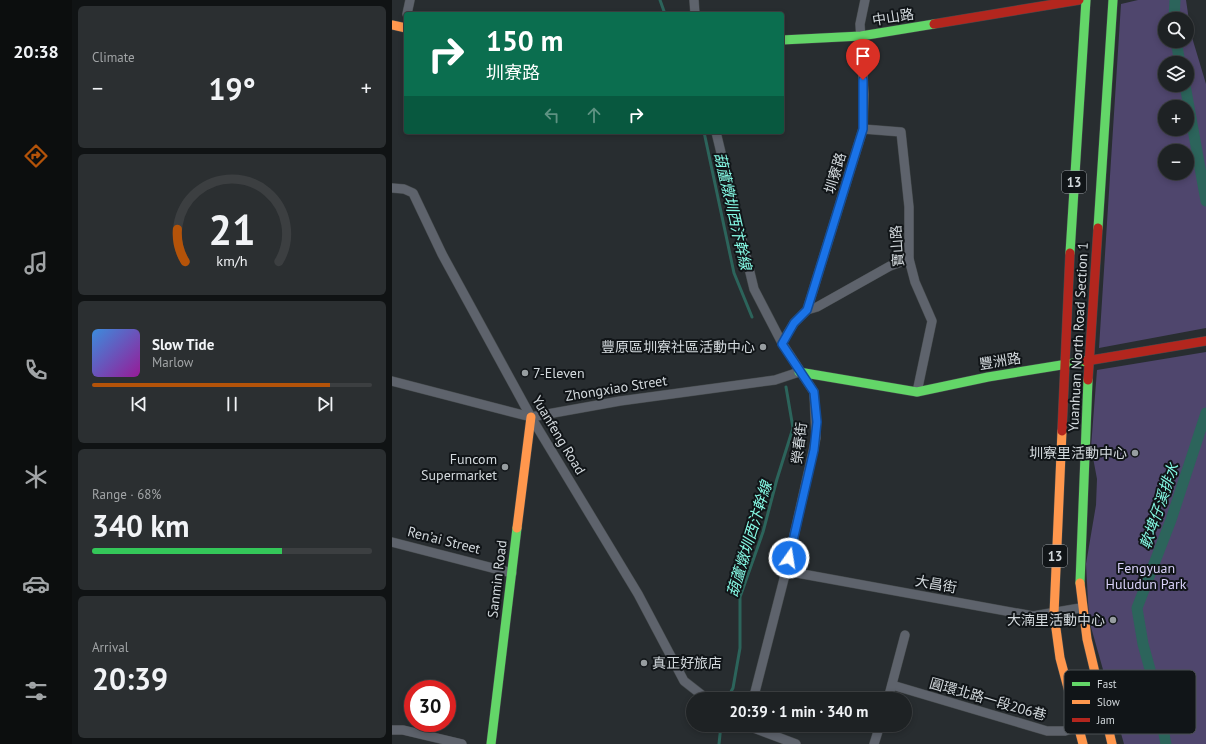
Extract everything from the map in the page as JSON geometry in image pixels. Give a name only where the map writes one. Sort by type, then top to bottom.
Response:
[{"type":"main road","name":"中山路","points":[[784,40],[860,36],[1016,12],[1079,0]]},
{"type":"main road","name":"Yuanhuan North Road Section 1","points":[[1064,673],[1060,658],[1054,614],[1054,574],[1068,280],[1086,0]]},
{"type":"main road","name":"Yuanhuan North Road Section 1","points":[[1093,670],[1080,608],[1080,575],[1089,360],[1113,0]]},
{"type":"main road","points":[[392,25],[404,26]]},
{"type":"main road","name":"豐洲路","points":[[799,372],[917,392],[988,377],[1202,341]]},
{"type":"main road","name":"Sanmin Road","points":[[491,744],[532,417]]},
{"type":"main road","name":"Yuanhuan North Road Section 1","points":[[1080,734],[1083,744]]},
{"type":"main road","name":"Yuanhuan North Road Section 1","points":[[1109,734],[1112,744]]},
{"type":"street","points":[[407,12],[410,0]]},
{"type":"street","points":[[694,0],[695,12]]},
{"type":"street","name":"圳寮路","points":[[782,344],[794,323],[807,310],[863,129],[864,94],[860,24],[865,0]]},
{"type":"street","points":[[1016,0],[1016,12]]},
{"type":"street","name":"寶山路","points":[[863,129],[901,132],[909,207],[909,260],[915,282],[932,321],[917,392]]},
{"type":"street","name":"榮春街","points":[[716,134],[754,289],[782,344],[799,372],[814,392],[816,438],[786,571],[756,692]]},
{"type":"street","name":"Yuanfeng Road","points":[[392,188],[404,189],[413,193],[442,254],[532,417],[638,594],[684,681],[698,692]]},
{"type":"street","points":[[807,310],[817,307],[890,266],[909,260]]},
{"type":"street","name":"Zhongxiao Street","points":[[392,381],[532,417],[620,401],[775,380],[799,372]]},
{"type":"street","name":"Ren’ai Street","points":[[392,542],[512,573]]},
{"type":"street","name":"大昌街","points":[[786,571],[1033,616],[1054,614],[1080,608]]},
{"type":"street","points":[[890,692],[905,635]]},
{"type":"street","name":"圓環北路一段206巷","points":[[892,685],[1047,731],[1064,731]]},
{"type":"street","points":[[392,730],[403,730],[462,744]]},
{"type":"street","points":[[764,732],[796,744]]},
{"type":"street","points":[[874,744],[878,732]]},
{"type":"green space","points":[[1138,0],[1186,0],[1188,12],[1158,12],[1158,48],[1194,48],[1194,44],[1206,84],[1206,328],[1099,348],[1121,4]]},
{"type":"green space","name":"Fengyuan Huludun Park","points":[[1206,352],[1206,744],[1124,744],[1121,734],[1196,734],[1196,670],[1103,670],[1089,620],[1086,564],[1096,505],[1097,479],[1091,447],[1097,370]]},
{"type":"waterway","name":"葫蘆燉圳西汴幹線","points":[[660,0],[664,12]]},
{"type":"waterway","name":"軟埤仔溪排水","points":[[1174,12],[1175,0]]},
{"type":"waterway","name":"軟埤仔溪排水","points":[[1177,48],[1179,56]]},
{"type":"waterway","name":"軟埤仔溪排水","points":[[1186,92],[1206,201]]},
{"type":"waterway","name":"葫蘆燉圳西汴幹線","points":[[704,134],[734,273],[752,317]]},
{"type":"waterway","name":"葫蘆燉圳西汴幹線","points":[[731,692],[733,688],[740,648],[740,597],[763,532],[777,479],[793,428],[786,387]]},
{"type":"waterway","name":"軟埤仔溪排水","points":[[1150,670],[1143,644],[1137,608],[1171,520],[1206,413]]},
{"type":"waterway","name":"葫蘆燉圳西汴幹線","points":[[719,744],[720,732]]},
{"type":"waterway","name":"軟埤仔溪排水","points":[[1164,734],[1166,744]]},
{"type":"traffic: fast","points":[[1070,253],[1086,0]]},
{"type":"traffic: fast","points":[[1098,228],[1113,0]]},
{"type":"traffic: fast","points":[[784,40],[861,36],[934,24]]},
{"type":"traffic: fast","points":[[799,372],[917,392],[988,377],[1086,361]]},
{"type":"traffic: fast","points":[[1080,583],[1088,380]]},
{"type":"traffic: fast","points":[[491,744],[517,528]]},
{"type":"traffic: slow","points":[[392,25],[404,28]]},
{"type":"traffic: slow","points":[[517,528],[531,417]]},
{"type":"traffic: slow","points":[[1062,431],[1054,614],[1060,658],[1064,673]]},
{"type":"traffic: slow","points":[[1080,583],[1087,639],[1094,670]]},
{"type":"traffic: slow","points":[[1080,734],[1083,744]]},
{"type":"traffic: slow","points":[[1110,734],[1112,744]]},
{"type":"traffic: jam","points":[[934,24],[1079,0]]},
{"type":"traffic: jam","points":[[1088,380],[1098,228]]},
{"type":"traffic: jam","points":[[1062,431],[1070,253]]},
{"type":"traffic: jam","points":[[1086,361],[1206,341]]},
{"type":"place","name":"豐原區圳寮社區活動中心","points":[[763,347]]},
{"type":"place","name":"7-Eleven","points":[[525,373]]},
{"type":"place","name":"圳寮里活動中心","points":[[1135,453]]},
{"type":"place","name":"Funcom Supermarket","points":[[505,467]]},
{"type":"place","name":"大湳里活動中心","points":[[1113,620]]},
{"type":"place","name":"真正好旅店","points":[[644,663]]},
{"type":"route","points":[[789,558],[814,450],[817,422],[814,392],[799,372],[782,344],[794,323],[807,310],[863,129],[863,80]]}]
